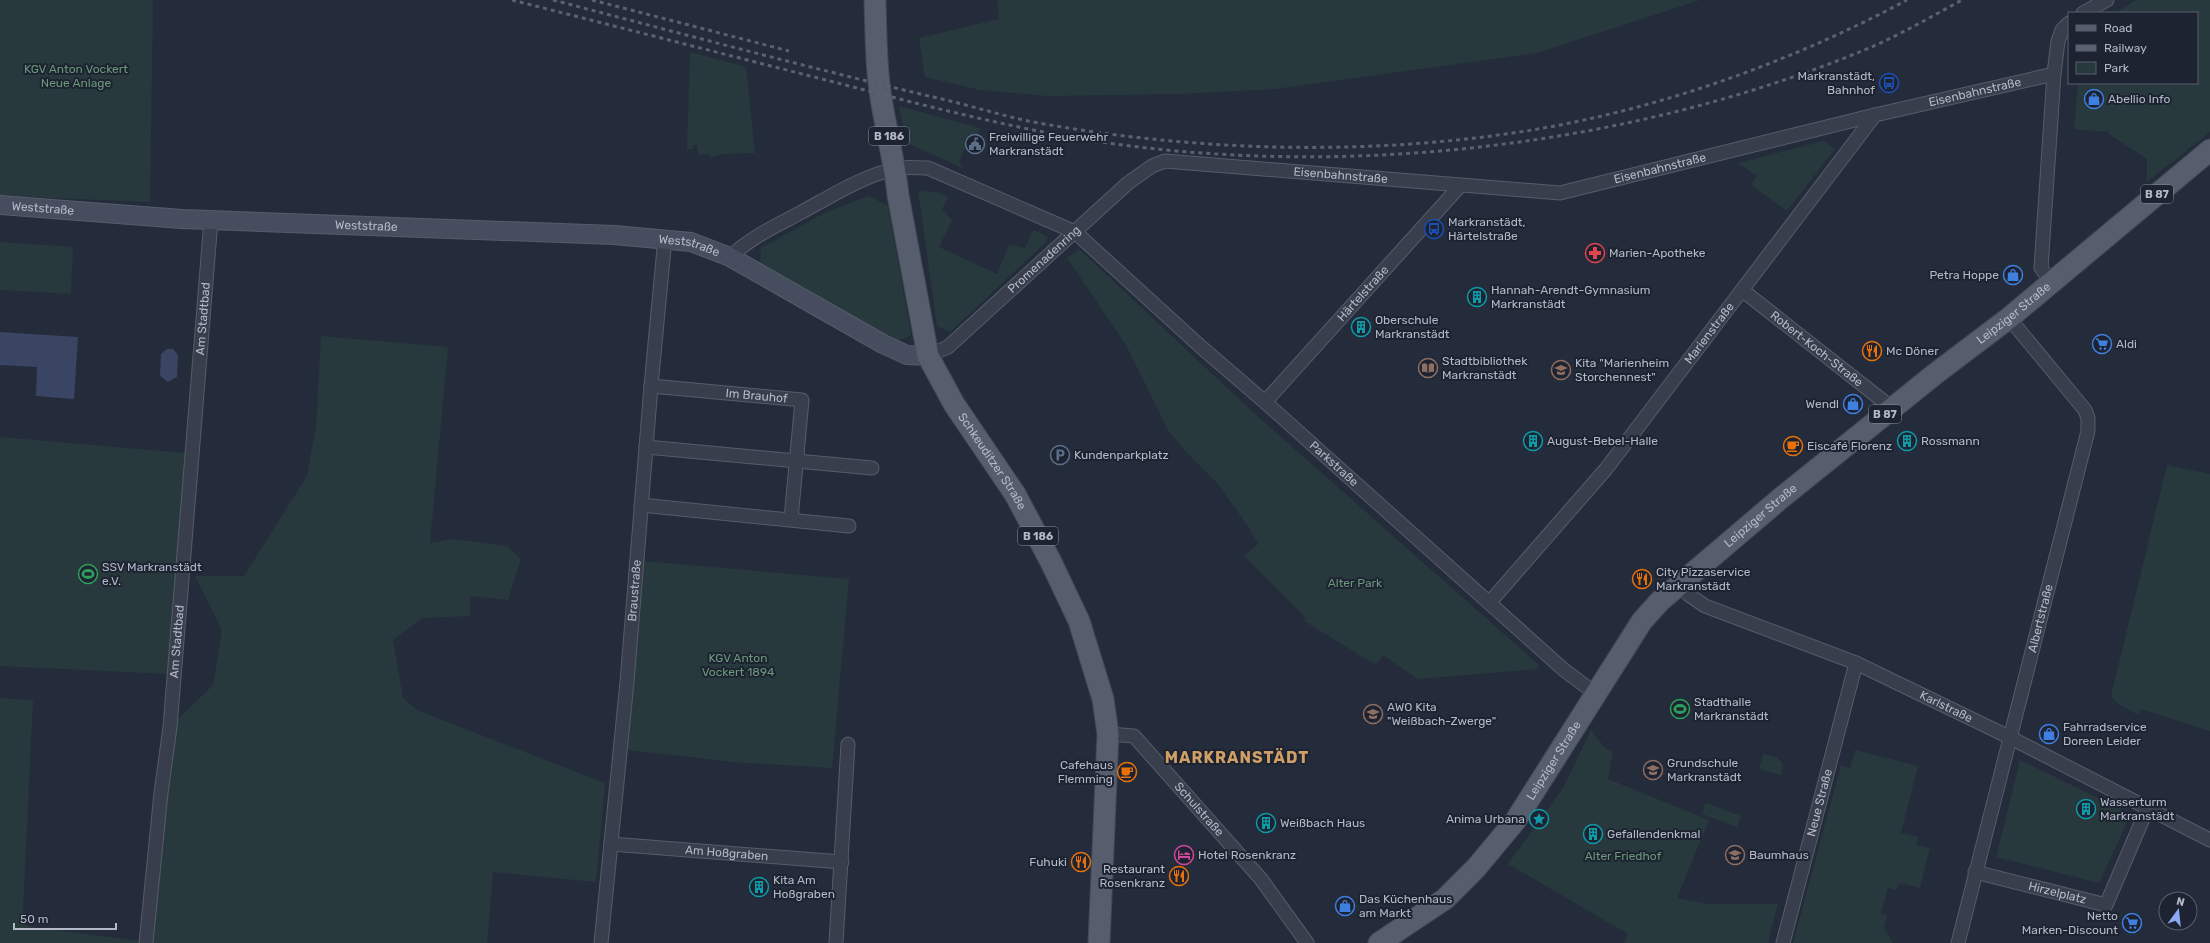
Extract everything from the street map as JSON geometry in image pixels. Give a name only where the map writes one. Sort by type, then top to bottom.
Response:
[{"type":"main road","name":"Schkeuditzer Straße","points":[[875,0],[876,51],[882,104],[896,169],[898,195],[928,356],[954,404],[1014,494],[1051,562],[1079,622],[1103,699],[1108,734],[1099,943]]},
{"type":"main road","name":"Leipziger Straße","points":[[1379,943],[1445,898],[1476,868],[1516,820],[1642,620],[1680,583],[1892,408],[2009,318],[2051,281],[2210,150]]},
{"type":"main road","name":"Weststraße","points":[[0,205],[47,210],[211,220],[339,223],[665,238],[691,242],[730,257]]},
{"type":"main road","name":"Promenadenring","points":[[730,257],[883,344],[907,354],[928,356]]},
{"type":"street","points":[[2085,12],[2107,0]]},
{"type":"street","points":[[2051,281],[2042,268],[2054,74],[2058,41],[2062,30],[2068,24]]},
{"type":"street","name":"Eisenbahnstraße","points":[[1075,232],[1128,183],[1152,166],[1165,161],[1420,180],[1460,186],[1560,193],[1875,115],[2054,74]]},
{"type":"street","name":"Marienstraße","points":[[1490,602],[1606,469],[1875,115]]},
{"type":"street","name":"Promenadenring","points":[[730,257],[740,247],[759,235],[821,201],[876,174],[896,169],[928,168],[1075,232],[948,347],[928,356]]},
{"type":"street","name":"Härtelstraße","points":[[1265,402],[1460,186]]},
{"type":"street","name":"Am Stadtbad","points":[[146,943],[161,793],[170,727],[211,220]]},
{"type":"street","name":"Parkstraße","points":[[1075,232],[1201,347],[1490,602],[1564,670],[1595,693]]},
{"type":"street","name":"Braustraße","points":[[601,943],[627,682],[651,386],[665,238]]},
{"type":"street","name":"Robert-Koch-Straße","points":[[1742,290],[1892,408]]},
{"type":"street","name":"Albertstraße","points":[[1958,943],[2009,737],[2088,431],[2088,418],[2080,403],[2009,318]]},
{"type":"street","name":"Im Brauhof","points":[[651,386],[802,400],[792,519]]},
{"type":"street","points":[[646,447],[872,468]]},
{"type":"street","points":[[641,505],[792,519],[849,526]]},
{"type":"street","name":"Karlstraße","points":[[1680,583],[1689,594],[1705,606],[1856,663],[2009,737],[2210,840]]},
{"type":"street","name":"Neue Straße","points":[[1783,943],[1856,663]]},
{"type":"street","name":"Schulstraße","points":[[1108,734],[1134,736],[1261,879],[1307,943]]},
{"type":"street","points":[[836,943],[848,744]]},
{"type":"street","name":"Hirzelplatz","points":[[1975,872],[2106,905],[2148,807]]},
{"type":"street","name":"Am Hoßgraben","points":[[611,844],[842,862]]},
{"type":"green space","name":"KGV Anton Vockert Neue Anlage","points":[[0,0],[153,0],[150,202],[0,196]]},
{"type":"green space","points":[[997,0],[1700,0],[1537,53],[1275,89],[1179,94],[1047,96],[980,90],[925,77],[919,38],[999,19]]},
{"type":"green space","points":[[2136,0],[2210,0],[2210,132],[2147,182],[2147,159],[2108,132],[2074,129],[2078,84],[2198,84],[2198,12],[2117,12]]},
{"type":"green space","points":[[690,52],[746,67],[755,153],[721,154],[711,158],[711,155],[698,154],[697,145],[693,145],[693,149],[687,150]]},
{"type":"green space","points":[[899,106],[980,128],[976,141],[965,138],[964,141],[967,143],[959,162],[963,168],[907,143]]},
{"type":"green space","points":[[1824,141],[1835,149],[1787,211],[1751,185],[1757,176],[1738,163]]},
{"type":"green space","points":[[918,191],[937,192],[948,197],[942,209],[952,220],[939,247],[997,274],[1009,245],[1025,248],[1033,230],[1048,237],[1045,243],[950,332],[937,326]]},
{"type":"green space","points":[[869,196],[888,206],[911,335],[897,341],[760,264],[761,248],[826,212]]},
{"type":"green space","points":[[0,242],[73,247],[71,294],[0,290]]},
{"type":"green space","name":"Alter Park","points":[[1079,249],[1255,414],[1539,665],[1538,669],[1418,679],[1383,655],[1376,665],[1304,621],[1306,618],[1244,556],[1258,544],[1248,526],[1217,483],[1187,453],[1168,430],[1126,345],[1067,258]]},
{"type":"green space","points":[[321,336],[448,347],[430,543],[452,539],[507,546],[521,559],[508,600],[470,596],[470,616],[422,618],[393,640],[403,698],[419,711],[605,783],[596,882],[493,872],[487,943],[0,943],[0,698],[33,700],[23,910],[27,926],[146,942],[170,727],[213,685],[222,630],[195,576],[244,576],[307,476],[316,427]]},
{"type":"green space","name":"SSV Markranstädt e.V.","points":[[0,437],[185,453],[168,674],[0,666]]},
{"type":"green space","points":[[2167,465],[2210,474],[2210,731],[2141,709],[2138,715],[2117,703],[2111,696]]},
{"type":"green space","name":"KGV Anton Vockert 1894","points":[[643,561],[849,579],[832,768],[733,762],[628,750]]},
{"type":"green space","name":"Alter Friedhof","points":[[1591,730],[1605,748],[1613,752],[1608,779],[1709,820],[1677,898],[1709,904],[1778,904],[1768,943],[1624,943],[1628,934],[1508,864],[1563,788]]},
{"type":"green space","points":[[1855,750],[1918,766],[1901,833],[1918,837],[1916,845],[1930,848],[1920,888],[1899,883],[1896,890],[1888,888],[1881,914],[1887,915],[1884,928],[1893,943],[1793,943],[1841,765],[1850,768]]},
{"type":"green space","points":[[1763,754],[1777,757],[1783,764],[1781,775],[1759,769]]},
{"type":"green space","points":[[2020,760],[2131,814],[2099,883],[1996,857]]},
{"type":"green space","points":[[1706,803],[1741,816],[1737,827],[1702,814]]},
{"type":"water","points":[[0,332],[78,337],[74,399],[36,396],[37,367],[0,365]]},
{"type":"water","points":[[167,349],[173,349],[178,355],[177,377],[168,382],[160,376],[161,354]]},
{"type":"railway","points":[[512,0],[919,104],[1054,134],[1088,140],[1184,152],[1282,157],[1382,155],[1481,147],[1580,132],[1677,111],[1771,84],[1875,46],[1962,0]]},
{"type":"railway","points":[[553,0],[790,62],[1028,121],[1154,139],[1218,145],[1283,147],[1347,147],[1411,144],[1475,138],[1538,129],[1586,120],[1681,95],[1774,62],[1819,43],[1907,0]]},
{"type":"railway","points":[[592,0],[789,51]]},
{"type":"place","name":"Markranstädt, Bahnhof","points":[[1889,83]]},
{"type":"place","name":"Abellio Info","points":[[2094,99]]},
{"type":"place","name":"Freiwillige Feuerwehr Markranstädt","points":[[975,144]]},
{"type":"place","name":"Markranstädt, Härtelstraße","points":[[1434,229]]},
{"type":"place","name":"Marien-Apotheke","points":[[1595,253]]},
{"type":"place","name":"Petra Hoppe","points":[[2013,275]]},
{"type":"place","name":"Hannah-Arendt-Gymnasium Markranstädt","points":[[1477,297]]},
{"type":"place","name":"Oberschule Markranstädt","points":[[1361,327]]},
{"type":"place","name":"Aldi","points":[[2102,344]]},
{"type":"place","name":"Mc Döner","points":[[1872,351]]},
{"type":"place","name":"Stadtbibliothek Markranstädt","points":[[1428,368]]},
{"type":"place","name":"Kita \"Marienheim Storchennest\"","points":[[1561,370]]},
{"type":"place","name":"Wendl","points":[[1853,404]]},
{"type":"place","name":"August-Bebel-Halle","points":[[1533,441]]},
{"type":"place","name":"Rossmann","points":[[1907,441]]},
{"type":"place","name":"Eiscafé Florenz","points":[[1793,446]]},
{"type":"place","name":"Kundenparkplatz","points":[[1060,455]]},
{"type":"place","name":"SSV Markranstädt e.V.","points":[[88,574]]},
{"type":"place","name":"City Pizzaservice Markranstädt","points":[[1642,579]]},
{"type":"place","name":"Stadthalle Markranstädt","points":[[1680,709]]},
{"type":"place","name":"AWO Kita \"Weißbach-Zwerge\"","points":[[1373,714]]},
{"type":"place","name":"Fahrradservice Doreen Leider","points":[[2049,734]]},
{"type":"place","name":"Grundschule Markranstädt","points":[[1653,770]]},
{"type":"place","name":"Cafehaus Flemming","points":[[1127,772]]},
{"type":"place","name":"Wasserturm Markranstädt","points":[[2086,809]]},
{"type":"place","name":"Anima Urbana","points":[[1539,819]]},
{"type":"place","name":"Weißbach Haus","points":[[1266,823]]},
{"type":"place","name":"Gefallendenkmal","points":[[1593,834]]},
{"type":"place","name":"Hotel Rosenkranz","points":[[1184,855]]},
{"type":"place","name":"Baumhaus","points":[[1735,855]]},
{"type":"place","name":"Fuhuki","points":[[1081,862]]},
{"type":"place","name":"Restaurant Rosenkranz","points":[[1179,876]]},
{"type":"place","name":"Kita Am Hoßgraben","points":[[759,887]]},
{"type":"place","name":"Das Küchenhaus am Markt","points":[[1345,906]]},
{"type":"place","name":"Netto Marken-Discount","points":[[2132,923]]},
{"type":"district","name":"MARKRANSTÄDT","points":[[1237,757]]}]
